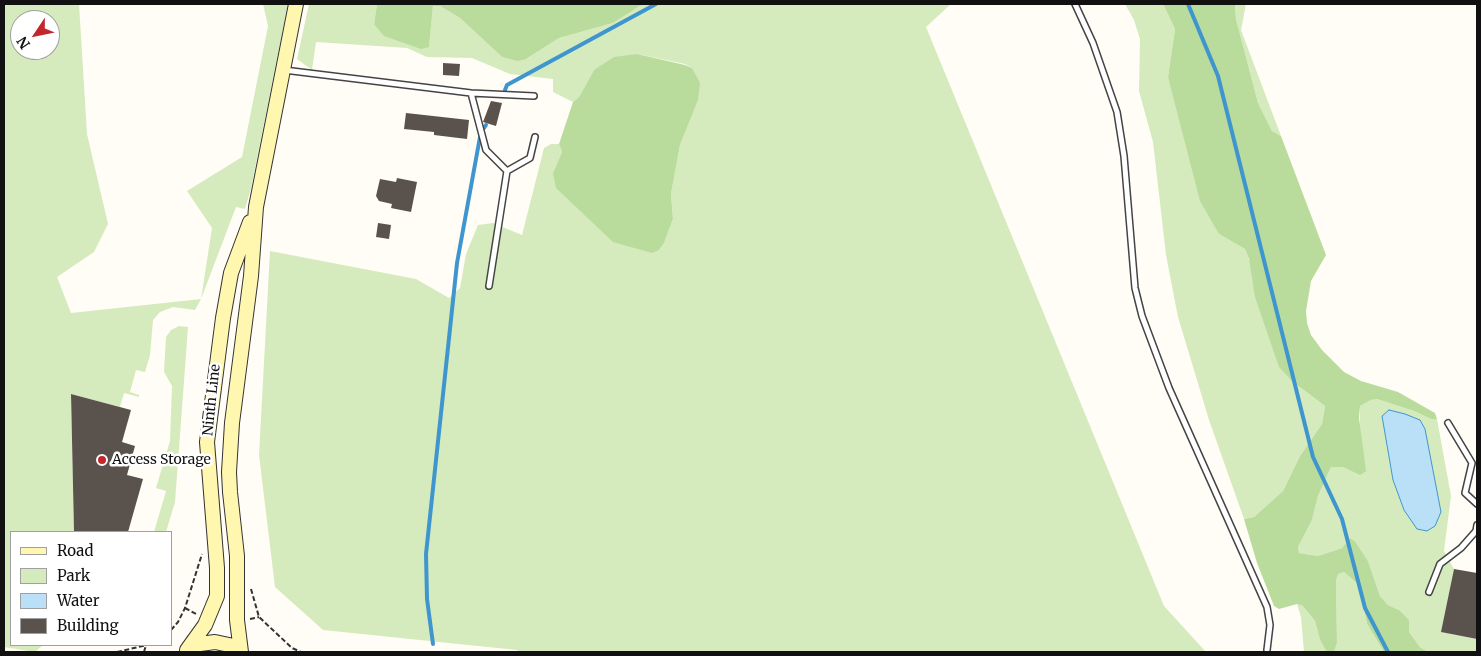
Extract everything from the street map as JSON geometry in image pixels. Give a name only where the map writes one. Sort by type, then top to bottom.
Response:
[{"type":"main road","name":"Ninth Line","points":[[241,652],[237,620],[237,564],[229,472],[232,423],[251,276],[256,207],[296,4]]},
{"type":"main road","name":"Ninth Line","points":[[186,651],[206,626],[217,596],[217,568],[207,442],[220,334],[232,273],[256,207]]},
{"type":"main road","points":[[186,651],[200,644],[215,642],[229,645],[241,652]]},
{"type":"lane","points":[[1075,4],[1093,43],[1117,112],[1124,156],[1135,288],[1142,316],[1169,388],[1267,607],[1270,624],[1266,650]]},
{"type":"lane","points":[[283,70],[471,93],[534,96]]},
{"type":"lane","points":[[471,93],[486,150],[507,171]]},
{"type":"lane","points":[[507,171],[530,158],[535,137]]},
{"type":"lane","points":[[489,286],[507,171]]},
{"type":"lane","points":[[1448,423],[1472,463],[1465,493],[1477,504]]},
{"type":"lane","points":[[1429,592],[1440,564],[1461,548],[1477,529]]},
{"type":"path","points":[[172,629],[185,608],[200,559]]},
{"type":"path","points":[[250,585],[259,617],[292,648],[301,652]]},
{"type":"path","points":[[185,608],[199,616]]},
{"type":"path","points":[[246,620],[259,617]]},
{"type":"path","points":[[118,652],[142,646]]},
{"type":"path","points":[[288,652],[292,648]]},
{"type":"green space","points":[[4,4],[79,4],[87,134],[108,224],[94,252],[57,277],[71,313],[201,299],[195,310],[173,307],[160,312],[153,320],[150,355],[145,372],[136,370],[130,392],[139,395],[139,397],[124,393],[120,407],[71,394],[74,531],[10,531],[10,646],[42,646],[35,652],[4,647]]},
{"type":"green space","points":[[263,4],[288,4],[251,188],[245,209],[236,207],[201,299],[212,228],[187,191],[242,157],[268,26]]},
{"type":"green space","points":[[309,4],[377,4],[374,24],[429,46],[433,6],[440,6],[460,18],[502,57],[526,59],[559,38],[613,23],[641,4],[951,4],[926,27],[1164,606],[1206,652],[520,652],[517,650],[323,630],[275,587],[259,455],[270,251],[416,279],[449,298],[460,288],[466,254],[478,225],[493,223],[522,235],[544,148],[551,144],[559,144],[562,152],[553,173],[659,250],[664,243],[673,219],[671,194],[680,145],[698,99],[692,68],[685,64],[637,54],[594,70],[579,97],[573,102],[553,92],[553,79],[510,74],[472,58],[427,57],[407,48],[316,42],[312,70],[297,59]]},
{"type":"green space","points":[[377,4],[641,5],[613,23],[559,38],[526,59],[518,61],[502,57],[460,18],[440,6],[433,6],[429,47],[421,49],[384,36],[374,24]]},
{"type":"green space","points":[[1125,4],[1163,4],[1175,29],[1168,77],[1219,234],[1245,249],[1293,382],[1325,406],[1322,424],[1300,456],[1283,491],[1254,517],[1244,519],[1209,420],[1178,317],[1166,255],[1153,142],[1139,91],[1140,39],[1134,20]]},
{"type":"green space","points":[[1163,4],[1235,4],[1236,19],[1258,103],[1272,131],[1281,136],[1326,255],[1311,281],[1306,311],[1311,335],[1322,350],[1344,372],[1361,381],[1398,392],[1435,413],[1437,419],[1431,419],[1414,411],[1377,399],[1360,406],[1359,418],[1366,471],[1360,475],[1343,467],[1331,467],[1318,496],[1312,520],[1298,547],[1299,553],[1318,556],[1342,548],[1350,538],[1355,541],[1368,561],[1380,596],[1388,605],[1399,610],[1409,620],[1409,632],[1420,647],[1428,652],[1384,652],[1367,624],[1359,585],[1344,572],[1338,574],[1336,580],[1337,643],[1334,652],[1327,652],[1320,640],[1315,621],[1303,606],[1297,604],[1279,609],[1274,606],[1257,563],[1244,519],[1254,517],[1283,491],[1300,456],[1322,424],[1325,406],[1293,382],[1279,367],[1255,297],[1249,259],[1245,249],[1219,234],[1200,201],[1168,77],[1175,29]]},
{"type":"green space","points":[[1235,4],[1246,4],[1241,30],[1281,136],[1272,131],[1258,103],[1236,19]]},
{"type":"green space","points":[[637,54],[692,68],[700,83],[698,100],[680,145],[671,194],[673,219],[664,243],[659,250],[652,253],[613,242],[556,188],[553,173],[562,152],[559,144],[573,102],[579,97],[594,70],[614,57]]},
{"type":"green space","points":[[179,326],[188,327],[175,502],[166,531],[154,531],[166,491],[156,488],[170,441],[172,386],[164,372],[166,337],[171,330]]},
{"type":"green space","points":[[1377,399],[1414,411],[1431,419],[1437,419],[1451,496],[1444,551],[1454,569],[1442,632],[1477,639],[1477,652],[1428,652],[1420,647],[1409,632],[1399,610],[1388,605],[1380,596],[1368,561],[1355,541],[1350,538],[1342,548],[1318,556],[1299,553],[1298,547],[1312,520],[1318,496],[1331,467],[1343,467],[1360,474],[1360,406]],"holes":[[[1382,416],[1404,510],[1393,480]]]},
{"type":"green space","points":[[1344,572],[1359,585],[1367,624],[1384,652],[1334,652],[1337,643],[1336,580],[1337,574]]},
{"type":"green space","points":[[1297,604],[1303,606],[1315,621],[1320,640],[1328,652],[1304,652],[1301,617]]},
{"type":"water","points":[[1389,410],[1420,420],[1425,429],[1441,512],[1435,526],[1427,531],[1417,529],[1404,510],[1393,480],[1382,416]]},
{"type":"building","points":[[443,63],[460,64],[459,76],[443,75]]},
{"type":"building","points":[[491,101],[502,103],[496,126],[483,122]]},
{"type":"building","points":[[406,113],[469,120],[467,139],[434,135],[434,132],[404,129]]},
{"type":"building","points":[[397,178],[417,182],[411,212],[391,208],[392,204],[379,201],[376,196],[380,179],[396,182]]},
{"type":"building","points":[[378,223],[391,225],[389,239],[376,237]]},
{"type":"building","name":"Access Storage","points":[[71,394],[131,410],[122,442],[135,446],[127,475],[143,479],[128,531],[74,531]]},
{"type":"building","points":[[1454,569],[1477,573],[1477,639],[1441,632]]},
{"type":"waterway","points":[[505,90],[507,85],[656,4]]},
{"type":"waterway","points":[[1188,4],[1218,76],[1313,457],[1342,519],[1365,608],[1388,652]]},
{"type":"waterway","points":[[433,644],[427,599],[426,554],[457,263],[480,137]]},
{"type":"place","name":"Access Storage","points":[[102,460]]}]
